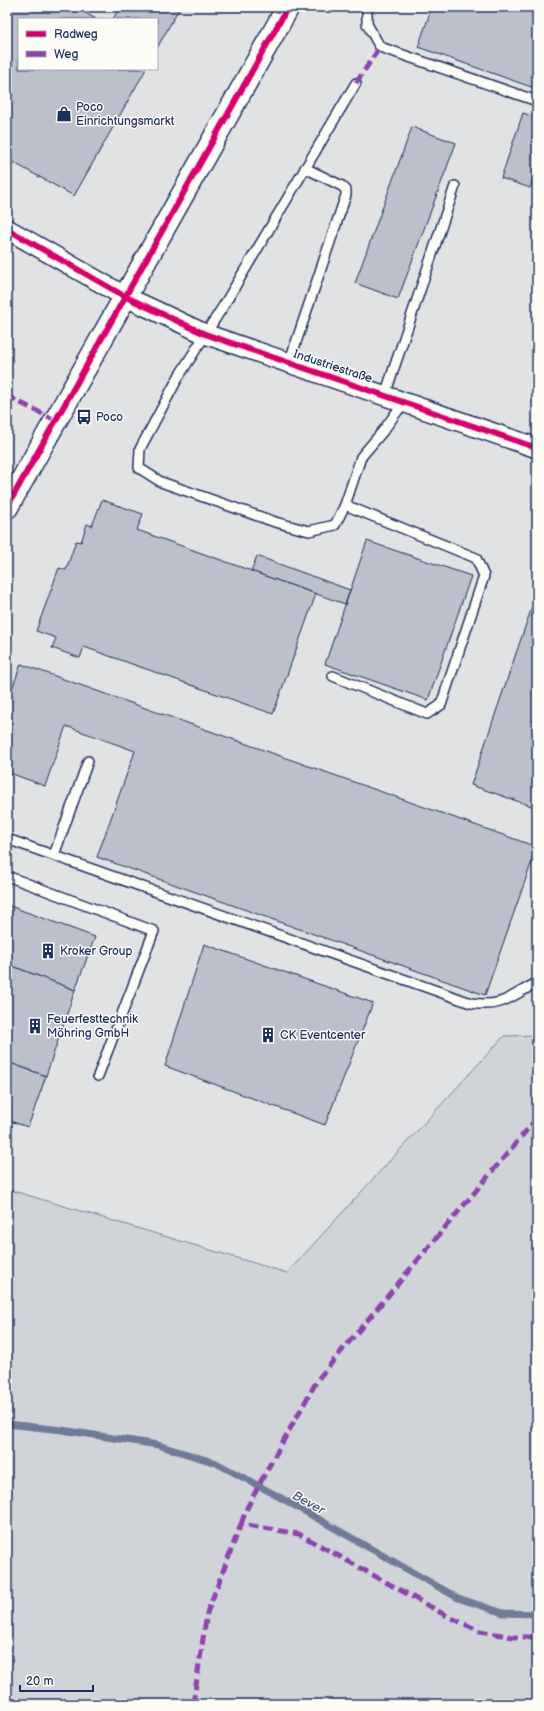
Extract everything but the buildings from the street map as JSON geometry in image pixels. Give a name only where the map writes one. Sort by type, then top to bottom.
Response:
[{"type":"street","points":[[7,506],[288,7]]},
{"type":"street","name":"Industriestraße","points":[[7,229],[126,297],[204,334],[537,448]]},
{"type":"lane","points":[[367,7],[367,24],[380,47],[537,101]]},
{"type":"lane","points":[[356,82],[224,305],[204,334],[179,376],[140,449],[139,468],[162,482],[276,522],[309,531],[335,525],[345,505],[361,457],[383,431],[404,402]]},
{"type":"lane","points":[[289,363],[346,195],[346,190],[342,186],[305,168]]},
{"type":"lane","points":[[384,395],[454,186]]},
{"type":"lane","points":[[333,676],[427,714],[441,705],[484,576],[476,558],[345,505]]},
{"type":"lane","points":[[54,855],[88,761]]},
{"type":"lane","points":[[7,839],[471,1003],[484,1005],[499,1004],[537,983]]},
{"type":"lane","points":[[7,876],[154,931],[98,1076]]},
{"type":"shaded area","points":[[7,7],[537,7],[537,1035],[504,1036],[287,1273],[7,1189]]},
{"type":"shaded area","points":[[537,1035],[537,1704],[7,1704],[7,1189],[287,1273],[504,1036]]},
{"type":"waterway","name":"Bever","points":[[7,1424],[62,1430],[158,1445],[216,1463],[458,1598],[503,1613],[537,1614]]},
{"type":"marked path","points":[[356,83],[380,47]]},
{"type":"marked path","points":[[7,396],[55,420]]},
{"type":"marked path","points":[[241,1524],[247,1508],[268,1468],[318,1379],[537,1118]]},
{"type":"marked path","points":[[193,1704],[207,1613],[241,1524],[299,1534],[447,1616],[480,1631],[513,1637],[537,1637]]},
{"type":"cycle path","points":[[7,507],[288,7]]},
{"type":"cycle path","points":[[7,229],[126,297],[205,334],[537,448]]},
{"type":"place","name":"Poco Einrichtungsmarkt","points":[[64,114]]},
{"type":"place","name":"Poco","points":[[84,417]]},
{"type":"place","name":"Kroker Group","points":[[48,951]]},
{"type":"place","name":"Feuerfesttechnik Möhring GmbH","points":[[35,1026]]},
{"type":"place","name":"CK Eventcenter","points":[[268,1035]]}]
